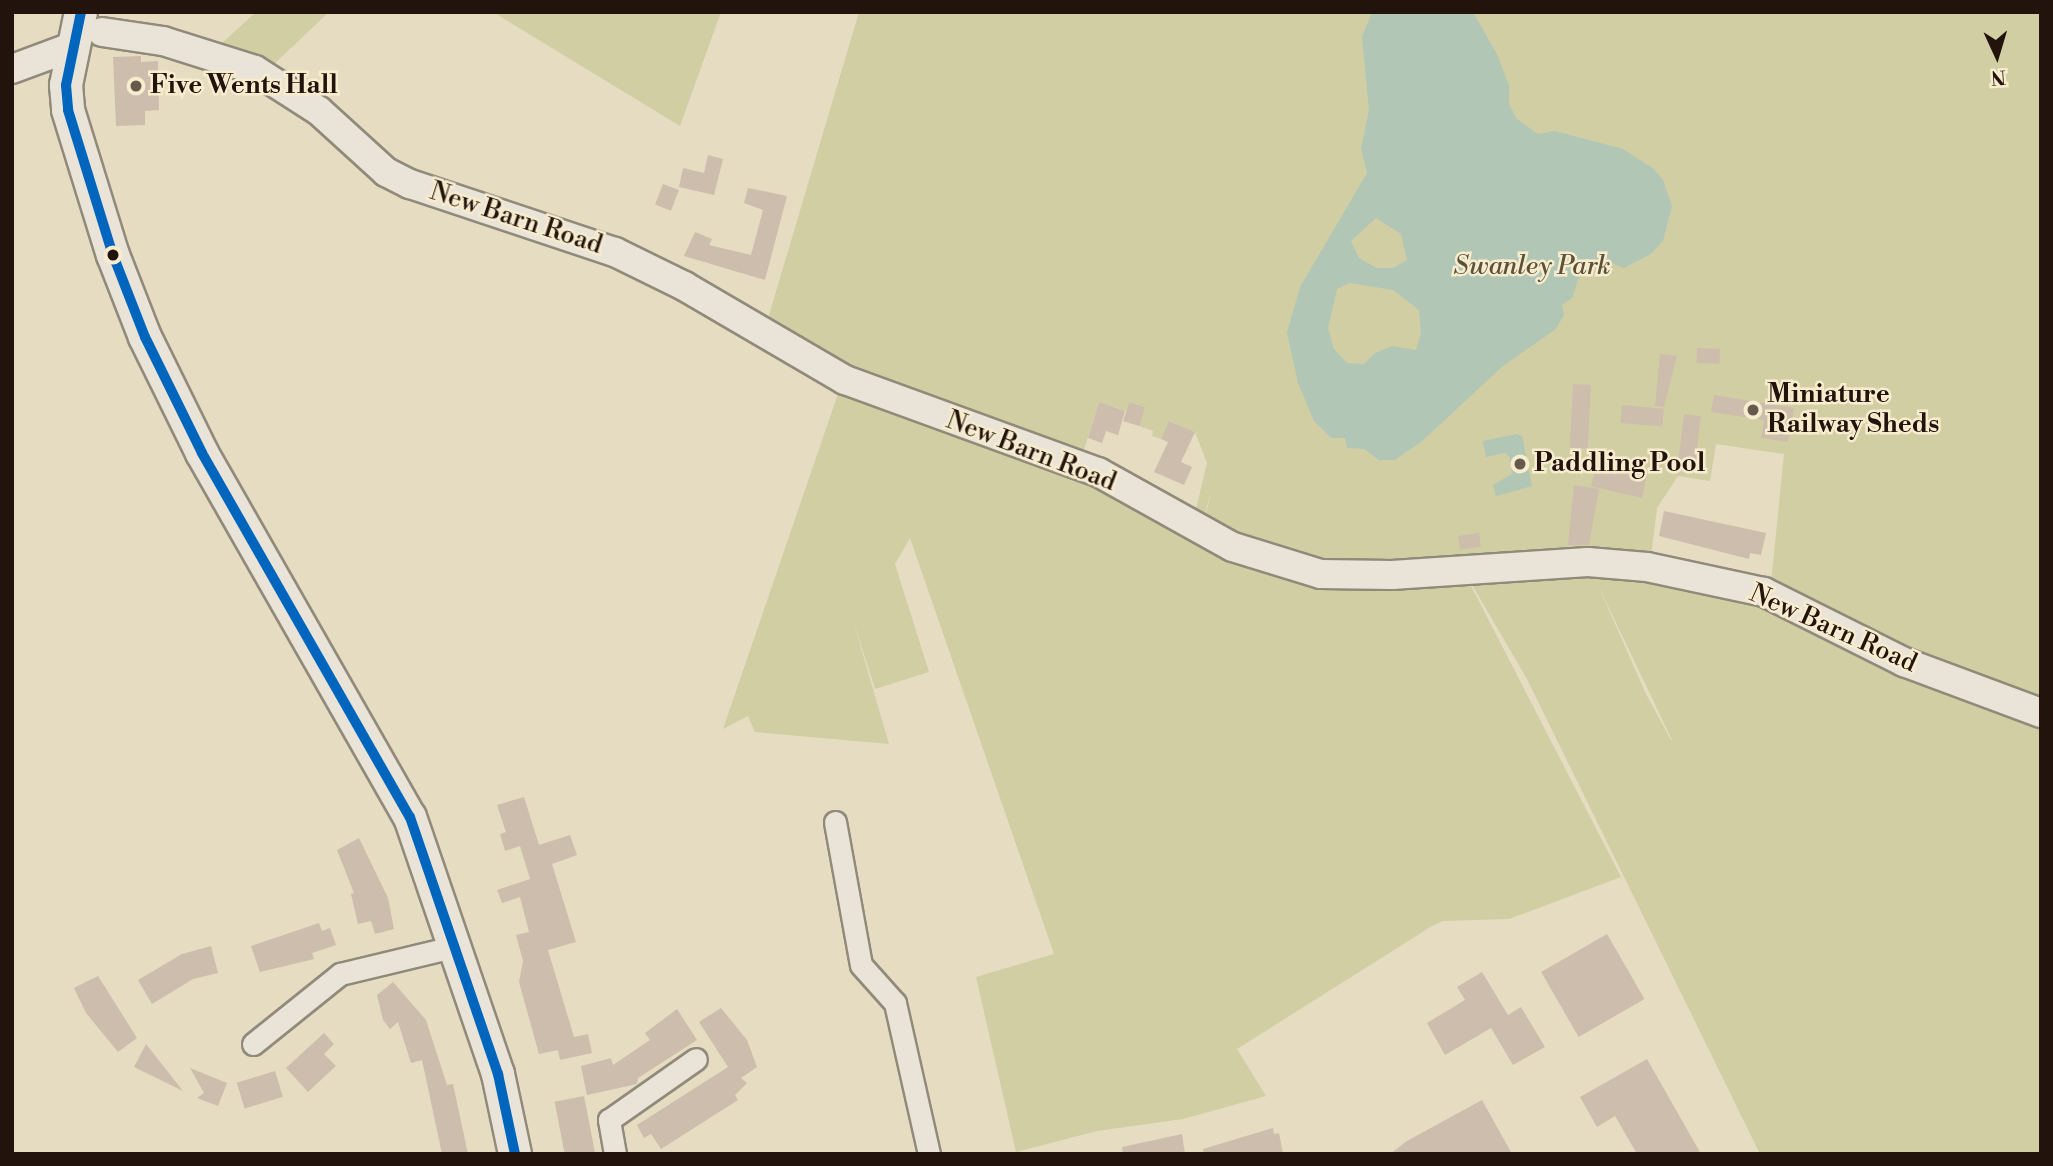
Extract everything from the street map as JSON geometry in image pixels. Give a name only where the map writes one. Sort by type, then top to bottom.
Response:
[{"type":"main road","points":[[92,22],[71,47],[66,85],[77,150],[145,337],[202,453],[405,806],[457,946],[498,1074],[515,1154]]},
{"type":"street","name":"New Barn Road","points":[[92,22],[255,70],[319,111],[386,172],[411,184],[615,252],[684,286],[845,380],[1098,472],[1233,547],[1321,574],[1392,575],[1588,562],[1647,567],[1764,592],[1904,662],[2041,713]]},
{"type":"street","points":[[12,69],[71,47]]},
{"type":"street","points":[[835,822],[862,965],[895,1003],[929,1154]]},
{"type":"street","points":[[253,1044],[340,974],[457,946]]},
{"type":"street","points":[[615,1154],[608,1120],[696,1059]]},
{"type":"green space","points":[[256,12],[329,12],[272,66],[222,43]]},
{"type":"green space","points":[[493,12],[721,12],[680,126]]},
{"type":"green space","name":"Swanley Park","points":[[859,12],[2041,12],[2041,708],[1921,663],[1771,583],[1784,454],[1716,444],[1710,481],[1678,476],[1657,508],[1651,557],[1360,571],[1203,526],[1212,488],[1202,524],[1195,513],[1207,463],[1195,432],[1170,421],[1161,439],[1152,436],[1153,431],[1139,426],[1145,407],[1129,402],[1126,411],[1099,402],[1082,456],[1041,445],[764,332]]},
{"type":"green space","points":[[841,385],[1061,464],[1229,552],[1467,578],[1621,877],[1509,919],[1443,921],[1432,926],[1237,1049],[1266,1096],[1183,1119],[1097,1131],[1016,1152],[976,977],[1054,954],[910,538],[895,564],[929,672],[875,689],[852,617],[889,744],[755,732],[748,716],[723,729]]},
{"type":"green space","points":[[1590,568],[1743,594],[2041,718],[2041,1154],[1760,1154],[1527,679],[1468,578]],"holes":[[[1597,583],[1672,740],[1646,694]]]},
{"type":"shaded area","points":[[1372,12],[1473,12],[1498,56],[1509,86],[1509,104],[1517,119],[1538,134],[1555,131],[1623,149],[1654,169],[1663,180],[1672,206],[1663,241],[1651,254],[1624,268],[1606,261],[1587,269],[1578,279],[1573,297],[1562,305],[1564,315],[1556,329],[1503,366],[1421,442],[1395,460],[1379,460],[1364,449],[1347,448],[1345,438],[1331,438],[1314,421],[1298,383],[1287,333],[1300,287],[1367,173],[1361,149],[1369,110],[1362,37]],"holes":[[[1376,218],[1401,234],[1407,260],[1393,268],[1377,268],[1359,258],[1351,241]],[[1350,283],[1393,290],[1419,310],[1421,333],[1416,350],[1392,346],[1375,353],[1364,364],[1347,363],[1334,349],[1328,328],[1337,289]]]},
{"type":"shaded area","name":"Paddling Pool","points":[[1516,434],[1522,436],[1532,486],[1496,496],[1493,485],[1512,474],[1510,457],[1505,453],[1486,457],[1483,441]]},
{"type":"building","name":"Five Wents Hall","points":[[141,56],[141,62],[158,61],[159,110],[145,111],[145,125],[116,126],[113,57]]},
{"type":"building","points":[[708,155],[723,159],[714,195],[679,187],[683,168],[704,173]]},
{"type":"building","points":[[663,184],[679,190],[671,211],[655,205]]},
{"type":"building","points":[[748,188],[787,196],[765,280],[684,256],[695,232],[712,239],[709,245],[751,255],[763,210],[744,203]]},
{"type":"building","points":[[1697,348],[1720,349],[1719,364],[1696,363]]},
{"type":"building","points":[[1660,354],[1677,356],[1664,407],[1655,406]]},
{"type":"building","points":[[1573,384],[1591,385],[1588,449],[1570,448]]},
{"type":"building","name":"Miniature Railway Sheds","points":[[1714,395],[1794,408],[1788,442],[1761,438],[1764,420],[1711,412]]},
{"type":"building","points":[[1099,402],[1125,411],[1118,435],[1106,431],[1102,443],[1088,438]]},
{"type":"building","points":[[1129,402],[1145,407],[1139,426],[1123,421]]},
{"type":"building","points":[[1622,405],[1664,409],[1662,427],[1620,423]]},
{"type":"building","points":[[1684,414],[1701,416],[1695,462],[1678,460]]},
{"type":"building","points":[[1169,421],[1195,432],[1181,462],[1192,467],[1184,485],[1154,472],[1168,442],[1161,439]]},
{"type":"building","points":[[1597,461],[1648,473],[1642,498],[1591,486]]},
{"type":"building","points":[[1574,485],[1599,489],[1589,545],[1568,545]]},
{"type":"building","points":[[1664,511],[1766,533],[1761,555],[1750,553],[1749,559],[1659,536]]},
{"type":"building","points":[[1479,533],[1481,547],[1460,550],[1458,536]]},
{"type":"building","points":[[524,797],[539,845],[570,835],[577,855],[552,864],[576,942],[548,950],[574,1037],[588,1034],[592,1053],[560,1060],[558,1050],[539,1054],[519,982],[523,961],[516,935],[529,932],[520,897],[502,903],[497,890],[530,879],[520,846],[505,851],[500,834],[506,832],[497,805]]},
{"type":"building","points":[[359,838],[388,898],[394,929],[375,934],[371,921],[358,924],[351,894],[354,893],[337,850]]},
{"type":"building","points":[[319,923],[322,931],[330,928],[336,945],[312,953],[314,959],[260,972],[251,946]]},
{"type":"building","points":[[1607,934],[1644,999],[1579,1037],[1541,972]]},
{"type":"building","points":[[211,946],[218,973],[193,979],[152,1004],[138,980],[182,954]]},
{"type":"building","points":[[1482,972],[1508,1015],[1521,1007],[1545,1047],[1513,1065],[1491,1028],[1445,1055],[1427,1023],[1465,1000],[1457,987]]},
{"type":"building","points":[[98,976],[137,1038],[118,1052],[86,1013],[74,988]]},
{"type":"building","points":[[393,982],[426,1020],[447,1085],[453,1084],[468,1154],[442,1154],[422,1060],[411,1063],[398,1022],[390,1029],[383,1020],[377,995]]},
{"type":"building","points":[[721,1008],[747,1040],[757,1067],[741,1078],[747,1083],[735,1095],[738,1100],[661,1149],[651,1134],[644,1138],[637,1125],[728,1067],[699,1022]]},
{"type":"building","points":[[677,1009],[697,1040],[638,1078],[637,1084],[587,1095],[581,1066],[611,1058],[613,1065],[650,1040],[645,1033]]},
{"type":"building","points":[[324,1033],[334,1044],[324,1054],[336,1066],[308,1092],[286,1068]]},
{"type":"building","points":[[146,1044],[183,1091],[134,1067]]},
{"type":"building","points":[[1647,1059],[1701,1154],[1637,1154],[1615,1116],[1597,1127],[1580,1097]]},
{"type":"building","points":[[190,1068],[227,1083],[218,1106],[197,1098],[204,1093]]},
{"type":"building","points":[[275,1071],[283,1097],[245,1109],[237,1083]]},
{"type":"building","points":[[584,1096],[595,1154],[565,1154],[555,1102]]},
{"type":"building","points":[[1482,1100],[1512,1154],[1390,1154],[1407,1141]]},
{"type":"building","points":[[1273,1128],[1274,1134],[1279,1133],[1283,1154],[1204,1154],[1203,1149]]},
{"type":"building","points":[[1182,1134],[1185,1154],[1123,1154],[1122,1147]]},
{"type":"transit line","points":[[81,12],[66,85],[68,110],[113,255],[145,337],[202,453],[410,817],[498,1074],[515,1154]]},
{"type":"place","name":"Five Wents Hall","points":[[136,86]]},
{"type":"place","name":"Miniature Railway Sheds","points":[[1753,410]]},
{"type":"place","name":"Paddling Pool","points":[[1520,464]]}]
